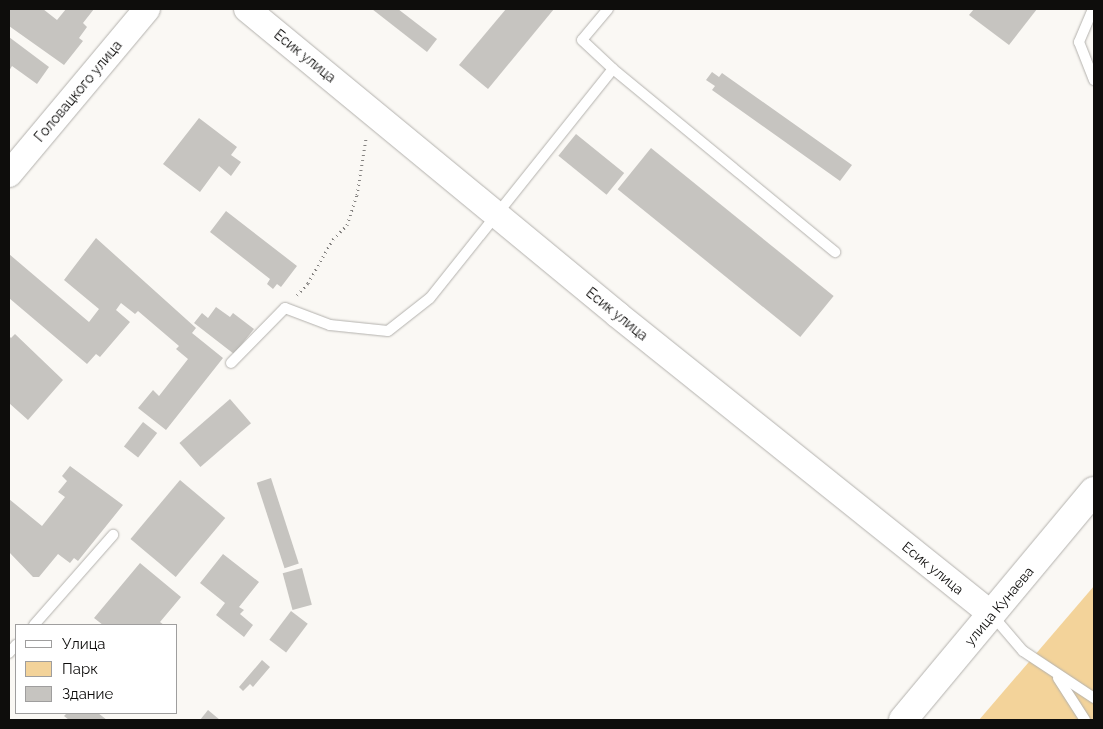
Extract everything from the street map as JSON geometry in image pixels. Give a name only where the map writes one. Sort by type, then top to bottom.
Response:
[{"type":"main road","name":"улица Кунаева","points":[[903,720],[1094,491]]},
{"type":"street","name":"Головацкого улица","points":[[9,174],[147,9]]},
{"type":"street","name":"Есик улица","points":[[246,9],[618,315],[992,615]]},
{"type":"lane","points":[[608,9],[582,40],[613,69],[835,252]]},
{"type":"lane","points":[[1092,9],[1079,42],[1094,80]]},
{"type":"lane","points":[[230,363],[285,308],[330,325],[388,331],[430,298],[496,213],[613,69]]},
{"type":"lane","points":[[35,624],[113,536]]},
{"type":"lane","points":[[992,615],[1023,651],[1094,698]]},
{"type":"lane","points":[[1055,673],[1085,720]]},
{"type":"path","points":[[285,308],[308,283],[333,239],[347,225],[357,195],[371,110]]},
{"type":"green space","points":[[1094,586],[1094,720],[979,720]]},
{"type":"building","points":[[9,9],[43,9],[57,20],[66,9],[94,9],[83,23],[87,27],[79,38],[83,41],[64,65],[9,26]]},
{"type":"building","points":[[372,9],[398,9],[437,39],[427,52]]},
{"type":"building","points":[[506,9],[554,9],[488,89],[459,65]]},
{"type":"building","points":[[974,9],[1037,9],[1009,45],[969,15]]},
{"type":"building","points":[[9,37],[49,67],[37,84],[12,66],[9,71]]},
{"type":"building","points":[[712,72],[719,77],[722,73],[852,165],[840,181],[712,90],[715,86],[706,80]]},
{"type":"building","points":[[199,118],[237,147],[231,155],[241,162],[231,176],[219,166],[200,192],[163,164]]},
{"type":"building","points":[[576,134],[624,173],[607,195],[558,156]]},
{"type":"building","points":[[651,148],[834,296],[800,337],[618,189]]},
{"type":"building","points":[[226,211],[297,266],[281,287],[277,284],[273,289],[267,284],[270,279],[210,232]]},
{"type":"building","points":[[96,238],[196,328],[192,333],[223,358],[166,430],[138,408],[153,390],[159,396],[188,359],[176,349],[179,346],[138,311],[135,314],[121,303],[116,310],[130,322],[100,357],[96,354],[87,364],[9,298],[9,254],[89,322],[99,309],[64,280]]},
{"type":"building","points":[[216,307],[230,317],[233,313],[254,329],[234,354],[194,323],[202,313],[208,318]]},
{"type":"building","points":[[15,334],[63,380],[28,420],[9,403],[9,336],[11,338]]},
{"type":"building","points":[[230,399],[251,423],[200,467],[179,443]]},
{"type":"building","points":[[143,422],[157,433],[138,458],[124,446]]},
{"type":"building","points":[[70,466],[123,505],[78,561],[74,558],[70,563],[58,554],[39,577],[33,577],[9,552],[9,499],[42,526],[65,497],[58,492],[67,481],[62,476]]},
{"type":"building","points":[[271,478],[299,564],[285,568],[257,483]]},
{"type":"building","points":[[180,480],[225,518],[176,577],[131,539]]},
{"type":"building","points":[[223,554],[259,582],[239,607],[244,610],[240,614],[253,625],[244,637],[216,615],[225,603],[200,583]]},
{"type":"building","points":[[140,563],[181,597],[160,622],[163,624],[102,624],[94,618]]},
{"type":"building","points":[[302,568],[312,605],[293,610],[283,573]]},
{"type":"building","points":[[291,611],[308,624],[286,652],[269,640]]},
{"type":"building","points":[[262,660],[270,667],[253,687],[250,684],[243,691],[239,687]]},
{"type":"building","points":[[208,710],[220,720],[200,720]]},
{"type":"building","points":[[66,714],[99,714],[107,720],[69,720],[64,716]]}]
